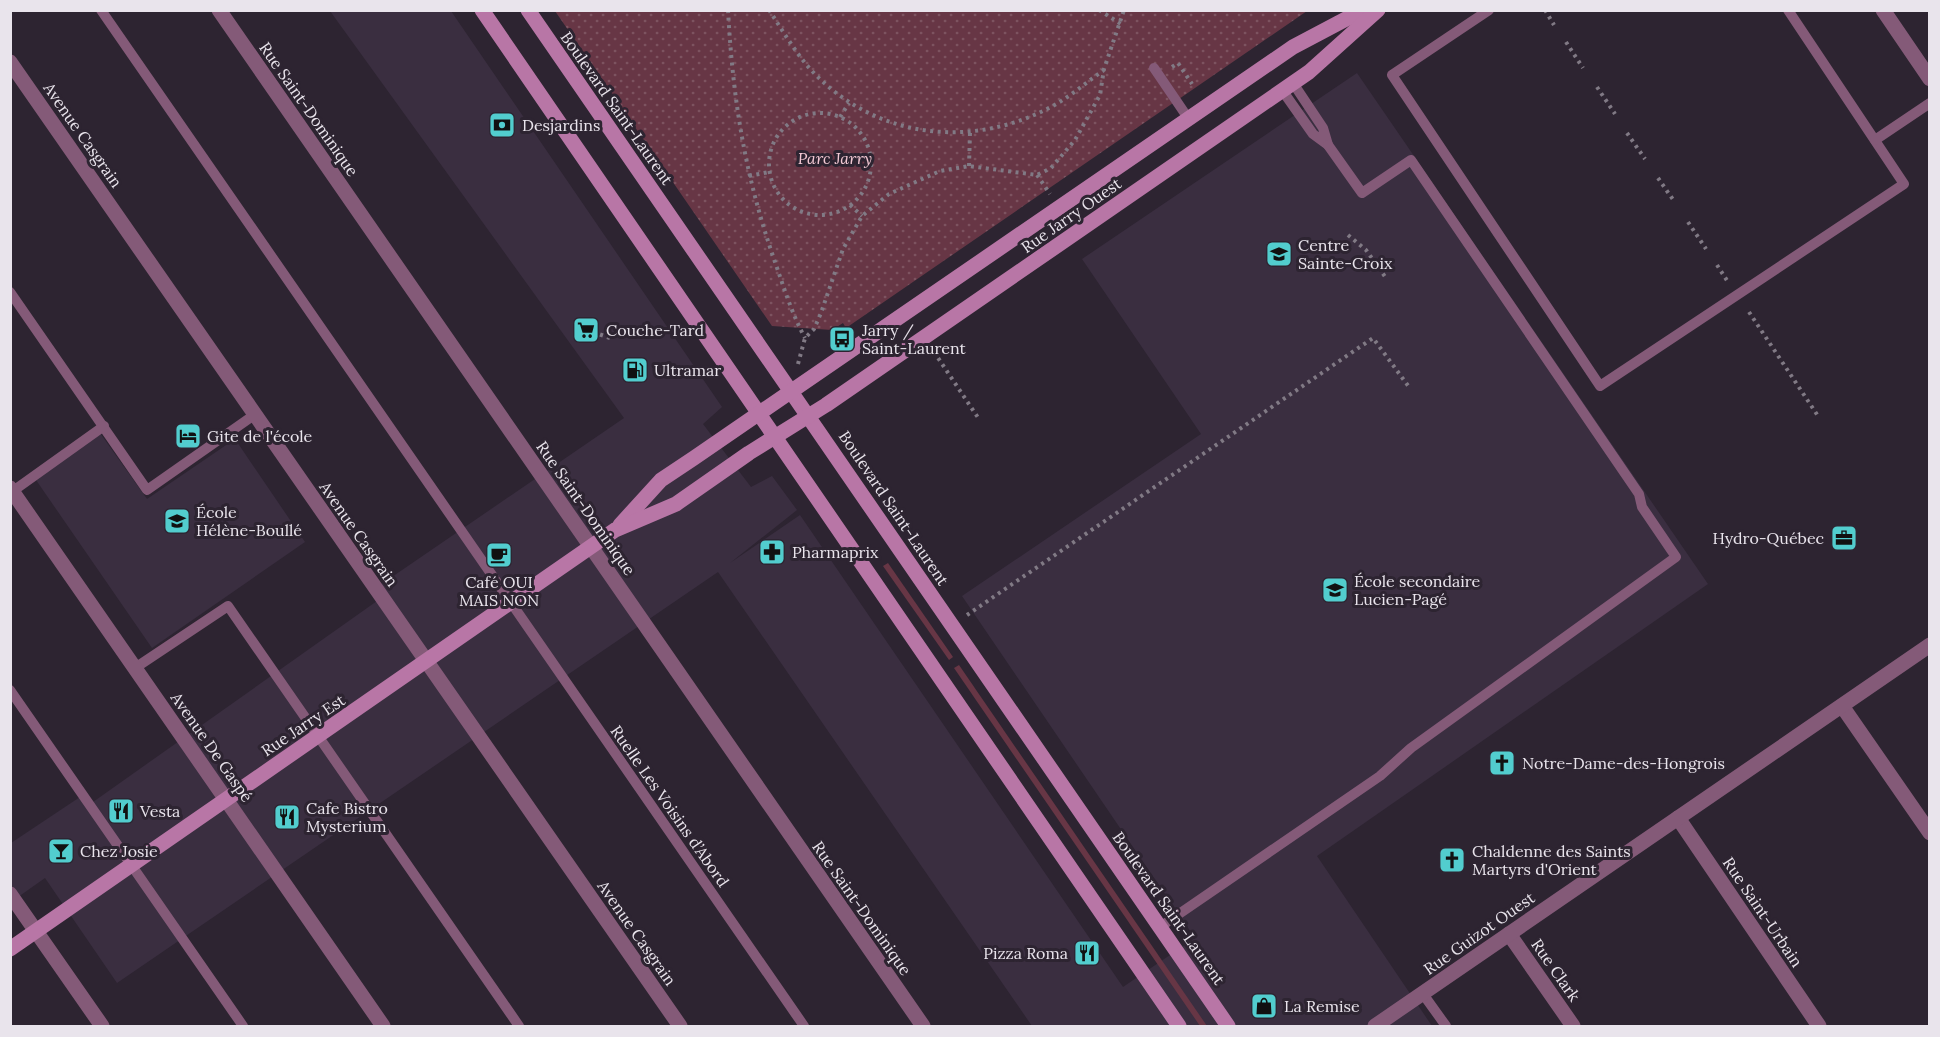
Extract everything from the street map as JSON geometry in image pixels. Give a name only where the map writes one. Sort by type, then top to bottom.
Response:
[{"type":"main road","points":[[482,10],[1179,1026]]},
{"type":"main road","name":"Boulevard Saint-Laurent","points":[[528,10],[1228,1026]]},
{"type":"main road","name":"Rue Jarry Ouest","points":[[758,414],[1293,47],[1363,10]]},
{"type":"main road","name":"Rue Jarry Ouest","points":[[774,438],[1287,87],[1378,10]]},
{"type":"main road","name":"Rue Jarry Est","points":[[10,949],[615,530],[661,480],[758,414]]},
{"type":"main road","name":"Rue Jarry Est","points":[[615,530],[676,504],[774,438]]},
{"type":"street","name":"Rue Saint-Dominique","points":[[219,10],[923,1026]]},
{"type":"street","points":[[1883,10],[1929,79]]},
{"type":"street","name":"Avenue Casgrain","points":[[10,62],[680,1026]]},
{"type":"street","name":"Avenue De Gaspé","points":[[12,490],[383,1026]]},
{"type":"street","name":"Rue Guizot Ouest","points":[[1375,1026],[1929,645]]},
{"type":"street","points":[[1842,706],[1929,833]]},
{"type":"street","name":"Rue Saint-Urbain","points":[[1678,818],[1819,1026]]},
{"type":"street","points":[[10,894],[102,1026]]},
{"type":"street","name":"Rue Clark","points":[[1509,934],[1573,1026]]},
{"type":"lane","name":"Ruelle Les Voisins d’Abord","points":[[101,10],[804,1026]]},
{"type":"lane","points":[[1489,10],[1392,75],[1600,386],[1904,184],[1788,10]]},
{"type":"lane","points":[[1154,68],[1188,118]]},
{"type":"lane","points":[[1160,927],[1380,776],[1411,748],[1677,557],[1642,507],[1639,494],[1410,160],[1362,193],[1329,145],[1313,134],[1287,87]]},
{"type":"lane","points":[[1875,140],[1929,103]]},
{"type":"lane","points":[[10,292],[147,490],[254,415]]},
{"type":"lane","points":[[12,490],[104,426]]},
{"type":"lane","points":[[135,668],[228,606],[519,1026]]},
{"type":"lane","points":[[10,690],[243,1026]]},
{"type":"lane","points":[[1423,994],[1446,1026]]},
{"type":"path","points":[[728,10],[737,119],[757,212],[788,301],[805,339]]},
{"type":"path","points":[[769,10],[820,79],[849,103],[872,115],[911,128],[953,134],[1004,127],[1035,115],[1063,100],[1104,69]]},
{"type":"path","points":[[1099,10],[1121,24]]},
{"type":"path","points":[[798,364],[805,339],[818,321],[843,249],[862,216],[884,197],[914,181],[940,171],[969,166],[1037,175],[1051,168],[1082,129],[1100,95],[1104,69],[1124,10]]},
{"type":"path","points":[[1545,10],[1554,25]]},
{"type":"path","points":[[1566,42],[1583,68]]},
{"type":"path","points":[[1166,72],[1178,63],[1192,84]]},
{"type":"path","points":[[1597,87],[1615,114]]},
{"type":"path","points":[[840,117],[849,103]]},
{"type":"path","points":[[813,114],[840,117],[861,134],[870,158],[867,184],[850,205],[826,215],[800,212],[780,196],[769,172],[772,146],[788,124],[813,114]]},
{"type":"path","points":[[969,166],[970,133]]},
{"type":"path","points":[[1627,133],[1645,159]]},
{"type":"path","points":[[749,176],[769,172]]},
{"type":"path","points":[[1037,175],[1050,194]]},
{"type":"path","points":[[1658,178],[1674,201]]},
{"type":"path","points":[[850,205],[862,216]]},
{"type":"path","points":[[1688,222],[1706,249]]},
{"type":"path","points":[[1348,235],[1366,250],[1386,278]]},
{"type":"path","points":[[1717,265],[1733,290]]},
{"type":"path","points":[[1749,312],[1818,416]]},
{"type":"path","points":[[593,332],[610,338]]},
{"type":"path","points":[[967,615],[1373,338],[1409,387]]},
{"type":"path","points":[[934,352],[979,419]]},
{"type":"shaded area","points":[[330,11],[451,11],[722,407],[703,424],[751,487],[772,476],[797,510],[730,563],[800,515],[1123,987],[1195,938],[962,596],[1201,434],[1082,259],[1357,73],[1708,584],[1317,856],[1432,1026],[1032,1026],[718,572],[117,983],[45,878],[11,902],[11,843],[86,793],[93,802],[377,601],[370,592],[624,418]]},
{"type":"shaded area","name":"École Hélène-Boullé","points":[[100,433],[147,499],[235,439],[305,542],[152,648],[36,480]]},
{"type":"green space","name":"Parc Jarry","points":[[555,11],[1307,11],[846,328],[843,323],[832,330],[772,326]]},
{"type":"green space","points":[[888,563],[953,657],[949,660],[883,566]]},
{"type":"green space","points":[[959,665],[1207,1026],[1200,1026],[954,668]]},
{"type":"place","name":"Desjardins","points":[[502,125]]},
{"type":"place","name":"Centre Sainte-Croix","points":[[1279,254]]},
{"type":"place","name":"Couche-Tard","points":[[586,330]]},
{"type":"place","name":"Jarry / Saint-Laurent","points":[[842,339]]},
{"type":"place","name":"Ultramar","points":[[635,370]]},
{"type":"place","name":"Gite de l'école","points":[[188,436]]},
{"type":"place","name":"École Hélène-Boullé","points":[[177,521]]},
{"type":"place","name":"Hydro-Québec","points":[[1844,538]]},
{"type":"place","name":"Pharmaprix","points":[[772,552]]},
{"type":"place","name":"Café OUI MAIS NON","points":[[499,555]]},
{"type":"place","name":"École secondaire Lucien-Pagé","points":[[1335,590]]},
{"type":"place","name":"Notre-Dame-des-Hongrois","points":[[1502,763]]},
{"type":"place","name":"Vesta","points":[[121,811]]},
{"type":"place","name":"Cafe Bistro Mysterium","points":[[287,817]]},
{"type":"place","name":"Chez Josie","points":[[61,851]]},
{"type":"place","name":"Chaldenne des Saints Martyrs d'Orient","points":[[1452,860]]},
{"type":"place","name":"Pizza Roma","points":[[1087,953]]},
{"type":"place","name":"La Remise","points":[[1264,1006]]}]
